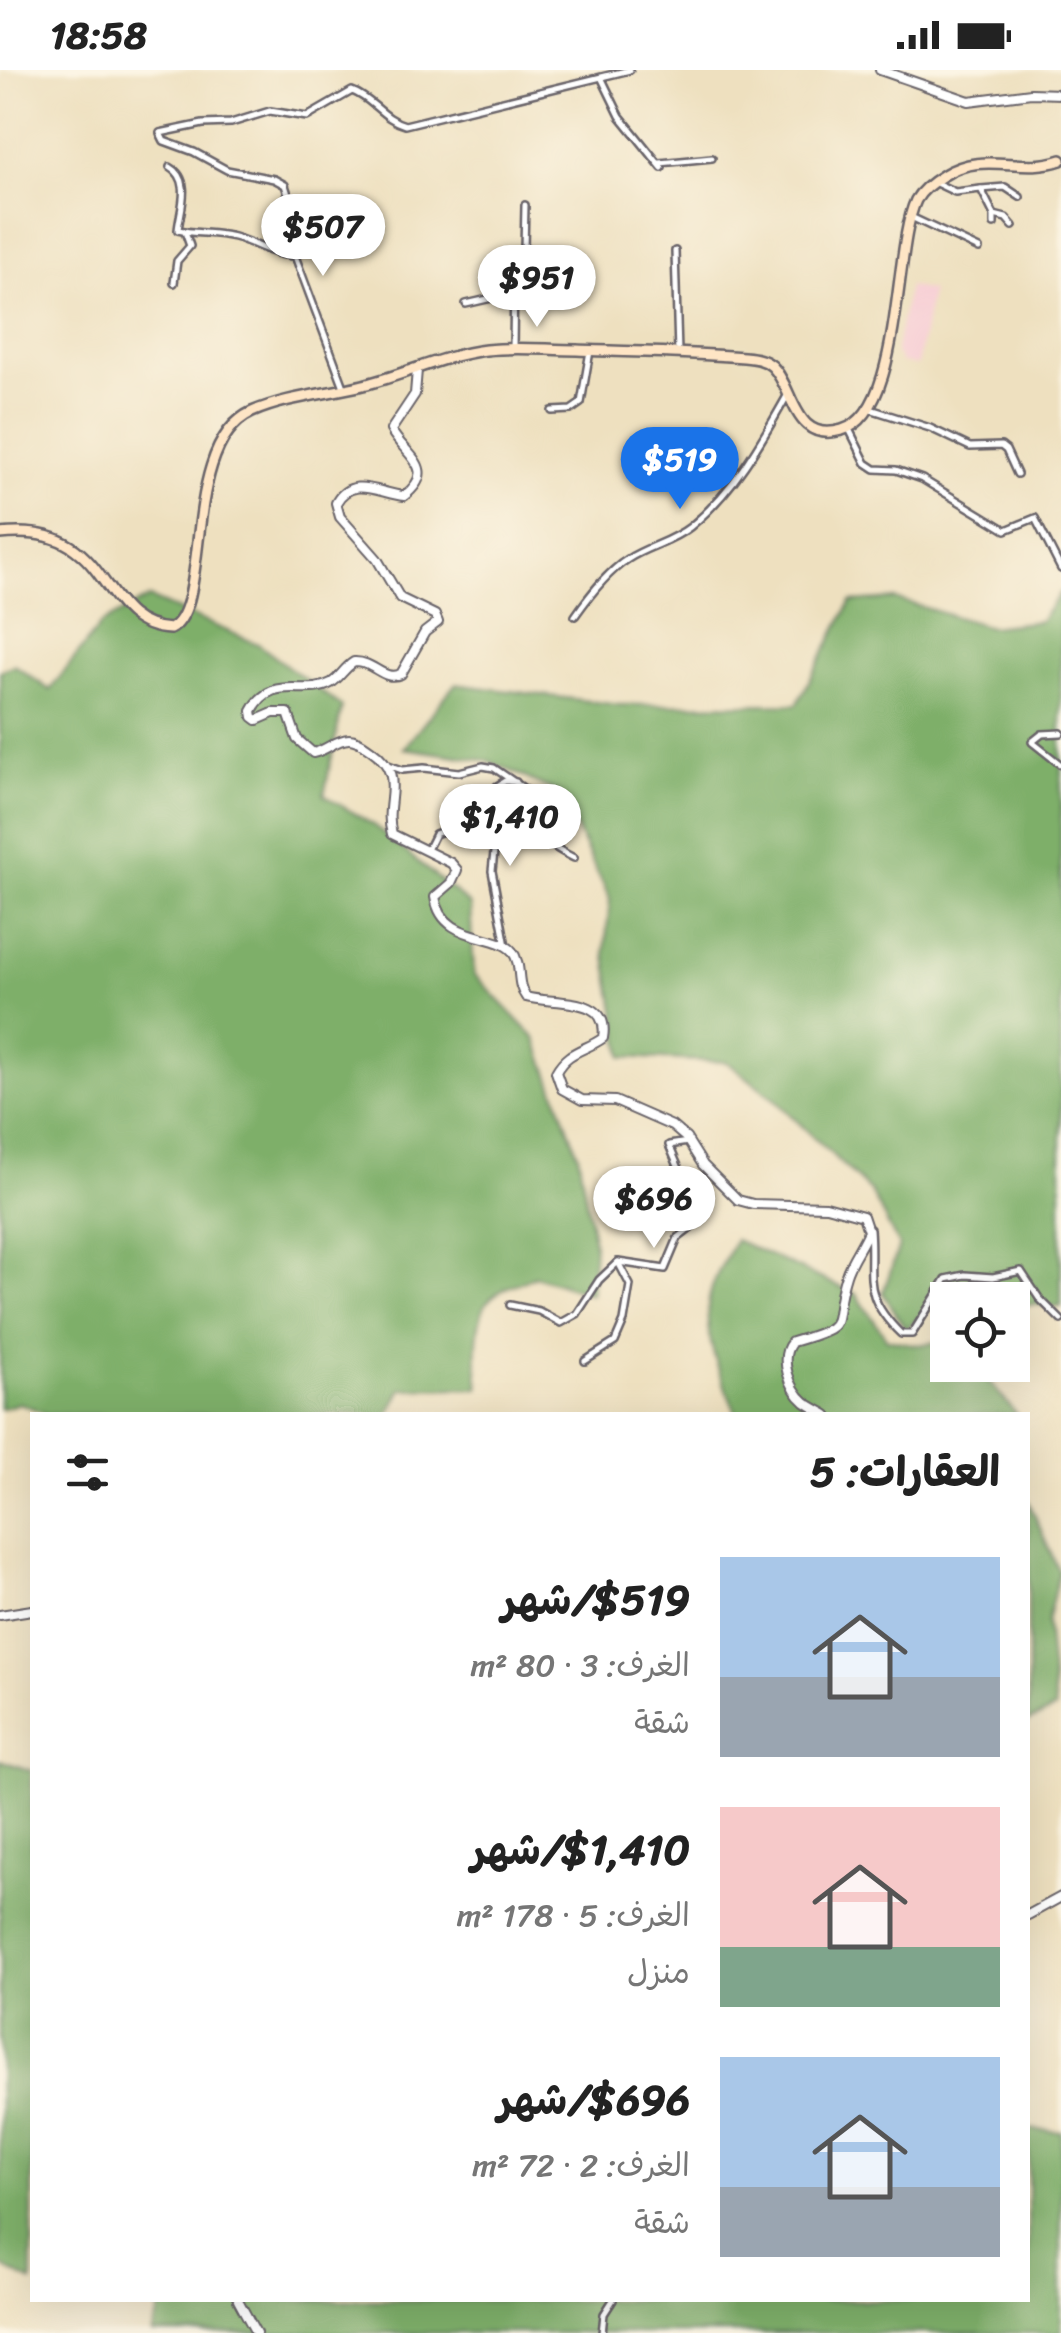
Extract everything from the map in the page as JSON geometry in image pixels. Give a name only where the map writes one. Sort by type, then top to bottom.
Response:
[{"type":"main road","points":[[0,534],[33,532],[76,547],[87,556],[123,607],[148,626],[170,630],[183,619],[212,460],[227,432],[242,418],[470,352],[513,349],[762,359],[777,372],[797,414],[817,430],[833,433],[849,429],[861,419],[890,354],[911,217],[920,193],[958,167],[975,161],[1031,166],[1061,160]]},
{"type":"street","points":[[345,390],[295,256],[298,225],[285,185],[274,179],[227,170],[164,141],[160,132],[231,123],[270,111],[307,117],[352,91],[383,115],[404,125],[630,70]]},
{"type":"street","points":[[880,70],[969,102],[1031,93],[1061,94]]},
{"type":"street","points":[[602,79],[620,116],[660,165],[712,158]]},
{"type":"street","points":[[170,167],[184,181],[176,228],[185,232],[214,232],[256,243],[279,256],[295,256]]},
{"type":"street","points":[[934,182],[954,192],[1005,187],[1020,197]]},
{"type":"street","points":[[981,190],[994,215],[994,224]]},
{"type":"street","points":[[513,349],[515,271],[524,249],[525,205]]},
{"type":"street","points":[[994,215],[1006,218],[1013,226]]},
{"type":"street","points":[[911,217],[978,249]]},
{"type":"street","points":[[174,283],[177,261],[190,246],[185,232]]},
{"type":"street","points":[[675,251],[678,353]]},
{"type":"street","points":[[515,271],[566,274]]},
{"type":"street","points":[[466,304],[514,293]]},
{"type":"street","points":[[552,411],[572,410],[581,403],[590,351]]},
{"type":"street","points":[[417,370],[415,394],[392,430],[417,460],[417,482],[404,496],[371,486],[358,487],[341,494],[336,503],[340,517],[377,559],[400,598],[435,615],[438,622],[425,632],[402,674],[396,677],[384,675],[371,664],[354,662],[328,685],[283,688],[262,695],[252,711],[257,720],[272,713],[288,713],[293,732],[308,751],[320,752],[340,741],[354,739],[388,765],[402,770],[460,772],[489,766],[519,782],[535,800],[540,820],[554,843],[574,858]]},
{"type":"street","points":[[576,616],[590,594],[624,560],[667,543],[692,526],[745,468],[787,396]]},
{"type":"street","points":[[867,408],[930,428],[970,447],[1000,446],[1006,450],[1017,474]]},
{"type":"street","points":[[849,429],[866,462],[874,469],[896,470],[922,479],[1006,530],[1035,518],[1061,569]]},
{"type":"street","points":[[1061,733],[1042,734],[1032,742],[1061,764]]},
{"type":"street","points":[[388,765],[394,801],[392,834],[457,870],[452,883],[435,897],[444,918],[466,934],[506,946]]},
{"type":"street","points":[[497,786],[519,782]]},
{"type":"street","points":[[427,850],[434,835],[446,830],[455,832],[469,814]]},
{"type":"street","points":[[554,843],[523,835],[508,840],[494,852],[492,871],[506,946],[518,963],[518,982],[526,997],[582,1004],[597,1011],[603,1020],[603,1038],[570,1053],[562,1061],[556,1072],[562,1089],[582,1100],[615,1101],[672,1126],[703,1166],[738,1200],[826,1206],[863,1216],[871,1234],[870,1288],[876,1303],[901,1334],[912,1334],[940,1285],[953,1276],[993,1277],[1021,1271],[1061,1320]]},
{"type":"street","points":[[618,1262],[665,1269],[678,1238],[691,1228],[690,1192],[669,1145],[688,1142]]},
{"type":"street","points":[[822,1412],[798,1393],[784,1355],[792,1342],[834,1328],[846,1275],[866,1237],[867,1222]]},
{"type":"street","points":[[510,1306],[540,1310],[561,1323],[566,1321],[585,1304],[599,1280],[618,1262]]},
{"type":"street","points":[[585,1361],[616,1342],[624,1320],[630,1285],[618,1262]]},
{"type":"street","points":[[0,1615],[30,1610]]},
{"type":"street","points":[[1030,1914],[1061,1897]]},
{"type":"street","points":[[239,2302],[256,2333]]},
{"type":"street","points":[[602,2333],[604,2314],[612,2302]]},
{"type":"shaded area","points":[[908,286],[931,291],[917,366],[899,362],[900,357],[895,355]]},
{"type":"green space","points":[[1061,592],[1061,1307],[1030,1305],[1030,1282],[930,1282],[930,1307],[906,1330],[883,1293],[899,1246],[871,1192],[771,1096],[727,1062],[623,1057],[605,951],[610,899],[559,793],[489,761],[404,748],[455,684],[620,705],[797,704],[851,602],[895,599],[990,627],[1040,621]]},
{"type":"green space","points":[[149,598],[258,644],[342,707],[324,795],[375,826],[470,905],[474,974],[536,1039],[578,1154],[594,1244],[591,1294],[535,1276],[492,1297],[479,1327],[479,1388],[402,1389],[390,1412],[42,1412],[20,1403],[0,1409],[0,671],[14,665],[50,690],[101,624]]},
{"type":"green space","points":[[735,1240],[856,1294],[887,1339],[917,1345],[930,1343],[930,1382],[989,1382],[1014,1412],[736,1412],[710,1338],[708,1306],[713,1284]]},
{"type":"green space","points":[[1030,1505],[1059,1572],[1047,1622],[1055,1709],[1030,1721]]},
{"type":"green space","points":[[0,1760],[30,1770],[30,2281],[0,2265]]},
{"type":"green space","points":[[1030,2129],[1061,2132],[1061,2333],[152,2333],[162,2302],[1030,2302]]}]
